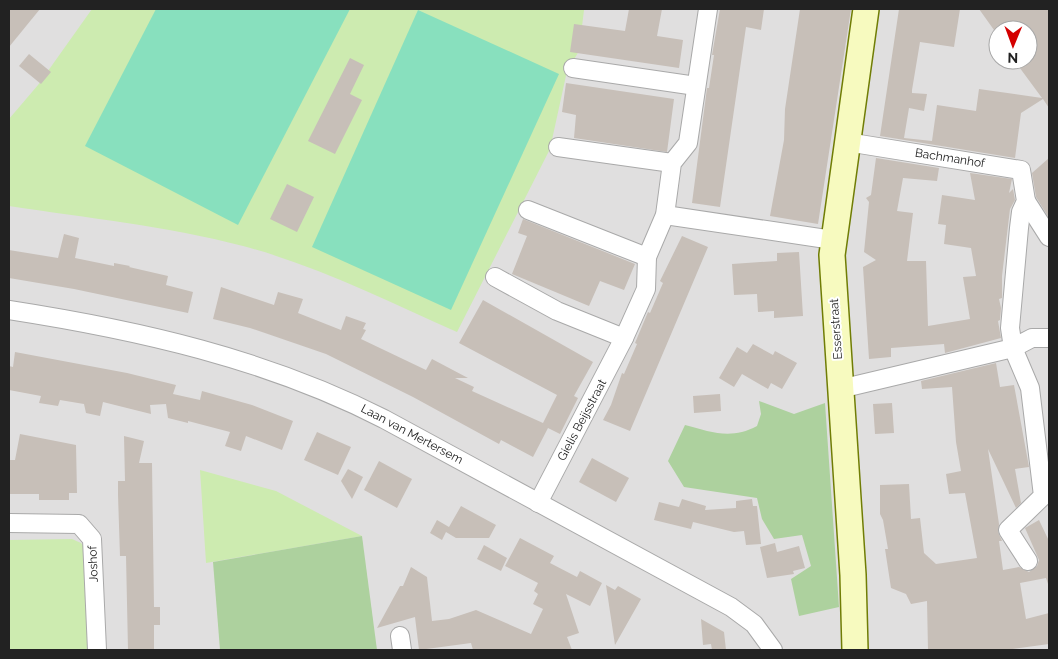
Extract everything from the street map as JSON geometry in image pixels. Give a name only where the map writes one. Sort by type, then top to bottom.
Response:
[{"type":"street","points":[[558,147],[672,163],[688,143],[708,9]]},
{"type":"street","name":"Esserstraat","points":[[855,650],[853,575],[832,278],[833,240],[866,9]]},
{"type":"street","points":[[573,68],[696,86]]},
{"type":"street","name":"Bachmanhof","points":[[847,142],[1021,170],[1026,201],[1049,237]]},
{"type":"street","name":"Gielis Beijsstraat","points":[[538,503],[624,338],[646,289],[647,257],[665,215],[672,163]]},
{"type":"street","name":"Bachmanhof","points":[[1026,201],[1021,212],[1012,291],[1010,328],[1013,348],[1030,388],[1043,496],[1008,530],[1028,561]]},
{"type":"street","points":[[528,210],[647,257]]},
{"type":"street","points":[[665,215],[833,240]]},
{"type":"street","points":[[495,277],[549,307],[624,338]]},
{"type":"street","name":"Laan van Mertersem","points":[[9,310],[156,338],[279,372],[358,405],[731,607],[754,624],[773,650]]},
{"type":"street","points":[[840,389],[1013,348],[1032,338],[1049,338]]},
{"type":"street","name":"Joshof","points":[[9,523],[79,524],[92,539],[97,650]]},
{"type":"shaded area","points":[[9,9],[1049,9],[1049,650],[9,650]]},
{"type":"green space","points":[[92,9],[584,10],[579,51],[567,71],[550,149],[457,332],[325,274],[243,246],[127,223],[9,206],[9,119],[38,85]]},
{"type":"green space","points":[[156,9],[350,9],[238,225],[85,146]]},
{"type":"green space","points":[[418,10],[559,74],[451,310],[312,247]]},
{"type":"green space","points":[[759,401],[794,414],[825,403],[839,607],[799,616],[791,579],[811,566],[802,535],[774,539],[762,519],[757,498],[684,487],[668,461],[685,425],[730,434],[748,430],[757,426],[761,414]]},
{"type":"green space","points":[[200,470],[276,491],[362,536],[206,563]]},
{"type":"green space","points":[[362,536],[377,650],[220,650],[213,562]]},
{"type":"green space","points":[[72,539],[81,543],[86,549],[90,650],[9,650],[9,540]]},
{"type":"building","points":[[9,9],[40,9],[9,47]]},
{"type":"building","points":[[629,9],[662,9],[657,36],[683,40],[679,68],[570,52],[574,24],[625,31]]},
{"type":"building","points":[[720,9],[764,9],[761,30],[746,27],[720,207],[692,203],[707,88],[709,88],[714,55],[712,55]]},
{"type":"building","points":[[800,9],[851,9],[818,224],[770,216],[784,140],[785,109]]},
{"type":"building","points":[[899,9],[960,9],[954,47],[920,42],[912,93],[927,94],[924,111],[909,108],[904,138],[932,141],[937,105],[976,111],[979,89],[1042,98],[1021,70],[1038,70],[1038,20],[988,20],[988,22],[979,9],[1049,9],[1049,108],[1043,99],[1021,113],[1015,158],[880,136]]},
{"type":"building","points":[[29,54],[51,72],[41,84],[19,66]]},
{"type":"building","points":[[350,58],[364,65],[350,94],[362,100],[335,154],[308,141]]},
{"type":"building","points":[[566,83],[674,99],[667,152],[574,138],[576,115],[562,112]]},
{"type":"building","points":[[876,158],[939,168],[937,181],[903,178],[897,211],[913,213],[907,261],[926,261],[928,326],[970,319],[963,277],[976,276],[971,248],[944,244],[946,225],[938,224],[942,195],[975,200],[970,173],[1012,179],[1009,193],[1013,189],[1015,200],[1010,209],[1002,276],[1002,298],[999,299],[1001,308],[1000,320],[998,321],[1001,338],[945,353],[944,344],[891,348],[891,357],[869,359],[863,267],[876,260],[864,252],[869,202],[866,198],[871,195]]},
{"type":"building","points":[[1049,158],[1049,218],[1036,197],[1032,173]]},
{"type":"building","points":[[287,184],[314,197],[297,232],[270,219]]},
{"type":"building","points":[[523,219],[635,264],[624,290],[600,281],[589,306],[512,274],[527,236],[518,233]]},
{"type":"building","points":[[64,234],[79,238],[75,258],[114,266],[114,263],[130,266],[168,276],[166,285],[193,292],[188,313],[74,289],[9,278],[9,250],[58,258]]},
{"type":"building","points":[[682,236],[708,247],[630,431],[603,420],[611,405],[622,373],[624,374],[637,344],[635,343],[648,312],[650,313],[663,283],[660,281]]},
{"type":"building","points":[[799,252],[803,316],[774,318],[774,311],[758,312],[757,294],[734,295],[732,264],[777,261],[777,253]]},
{"type":"building","points":[[221,287],[274,305],[278,292],[303,299],[298,313],[341,330],[346,316],[366,323],[363,329],[366,330],[361,339],[426,370],[432,359],[468,378],[455,378],[474,387],[472,391],[543,423],[557,395],[459,343],[483,300],[593,362],[574,396],[578,398],[560,434],[548,428],[533,457],[501,440],[499,444],[413,397],[326,354],[250,328],[213,319]]},
{"type":"building","points":[[753,344],[773,355],[775,351],[797,363],[782,389],[771,383],[768,389],[742,374],[734,387],[719,378],[737,347],[747,353]]},
{"type":"building","points":[[15,352],[127,373],[176,385],[173,394],[200,400],[202,391],[252,405],[293,421],[282,450],[246,436],[241,451],[225,446],[230,432],[168,418],[166,404],[150,405],[151,414],[103,402],[100,416],[86,413],[84,404],[60,400],[58,406],[39,403],[41,396],[9,390],[9,366],[13,367]]},
{"type":"building","points":[[996,363],[1000,387],[1014,385],[1029,467],[1015,469],[1021,503],[1016,508],[988,449],[999,524],[998,532],[1002,541],[999,541],[1003,570],[1019,567],[1029,572],[1037,566],[1039,560],[1025,528],[1039,520],[1049,541],[1049,587],[1046,578],[1020,583],[1026,619],[1049,613],[1049,644],[1005,650],[928,650],[927,601],[911,604],[906,594],[891,588],[885,549],[888,549],[883,520],[880,514],[880,485],[909,484],[911,519],[920,518],[924,553],[936,564],[977,558],[965,493],[949,494],[946,474],[961,471],[956,442],[952,387],[922,389],[921,381]]},
{"type":"building","points":[[720,394],[721,411],[694,413],[693,396]]},
{"type":"building","points":[[892,403],[894,433],[875,434],[873,404]]},
{"type":"building","points":[[317,432],[351,447],[338,475],[304,460]]},
{"type":"building","points":[[20,434],[76,445],[77,493],[69,493],[69,500],[39,500],[39,494],[9,494],[9,460],[15,460]]},
{"type":"building","points":[[124,436],[144,441],[139,463],[152,463],[154,607],[160,607],[160,625],[154,625],[154,650],[128,650],[126,556],[120,556],[118,495],[118,481],[125,481]]},
{"type":"building","points":[[592,458],[629,478],[616,502],[579,482]]},
{"type":"building","points":[[379,461],[412,479],[397,508],[364,490]]},
{"type":"building","points":[[348,469],[363,477],[352,499],[341,481]]},
{"type":"building","points":[[682,499],[706,506],[705,510],[736,508],[736,501],[752,499],[753,506],[757,506],[761,544],[746,545],[744,531],[734,532],[693,522],[691,529],[654,520],[659,502],[679,507]]},
{"type":"building","points":[[461,506],[496,525],[489,538],[456,538],[446,532],[442,540],[430,533],[437,520],[449,527]]},
{"type":"building","points":[[520,538],[554,556],[550,563],[577,577],[580,571],[602,583],[590,606],[566,594],[579,633],[567,637],[572,650],[473,650],[471,643],[419,650],[415,617],[377,628],[400,586],[403,586],[411,567],[427,577],[432,621],[449,619],[476,610],[531,634],[543,609],[533,604],[538,594],[534,591],[538,583],[505,566]]},
{"type":"building","points":[[775,543],[777,552],[799,546],[805,568],[793,571],[794,574],[767,578],[760,547]]},
{"type":"building","points":[[484,545],[507,558],[501,571],[477,559]]},
{"type":"building","points":[[606,585],[615,590],[618,586],[641,599],[615,645]]},
{"type":"building","points":[[701,619],[724,632],[726,650],[712,650],[711,644],[703,645]]}]
